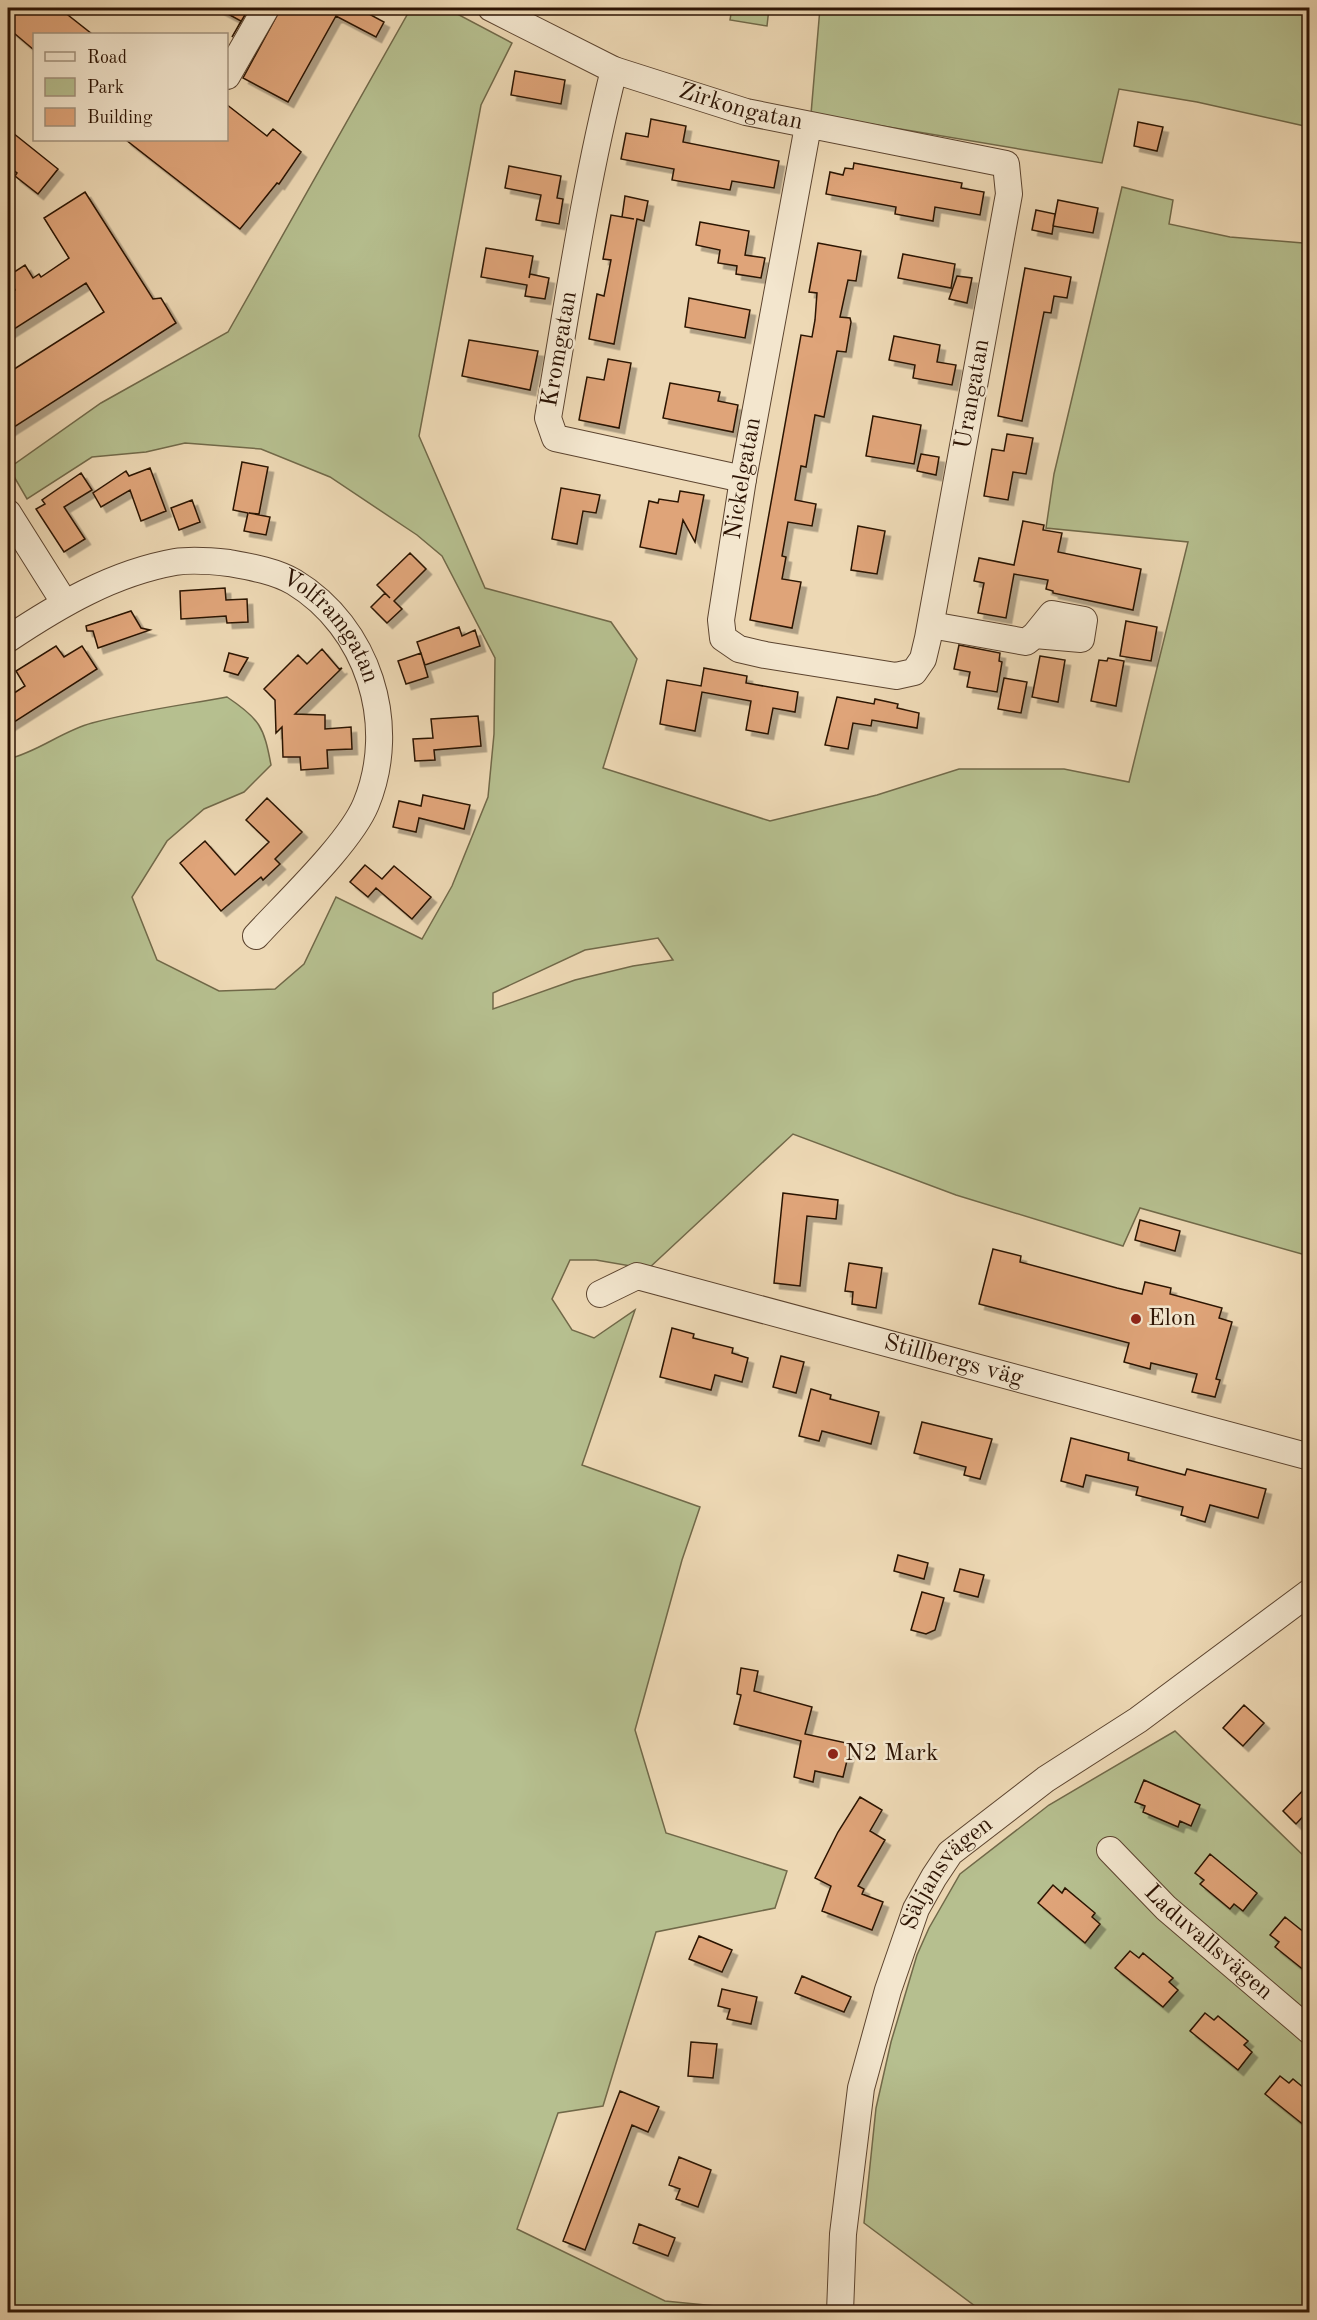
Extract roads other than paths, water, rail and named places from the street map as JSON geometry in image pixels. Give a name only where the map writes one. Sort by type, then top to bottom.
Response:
[{"type":"street","points":[[228,74],[266,8]]},
{"type":"street","name":"Zirkongatan","points":[[491,8],[614,70],[746,112],[1006,164]]},
{"type":"street","name":"Kromgatan","points":[[614,70],[597,136],[567,307],[548,418],[551,433],[555,438],[743,479]]},
{"type":"street","name":"Nickelgatan","points":[[808,126],[743,479],[722,620],[723,638],[739,649],[765,655],[896,676],[914,672]]},
{"type":"street","name":"Urangatan","points":[[914,672],[923,659],[931,625],[1009,194],[1006,164]]},
{"type":"street","points":[[8,513],[64,602]]},
{"type":"street","name":"Volframgatan","points":[[8,639],[64,602],[112,581],[176,562],[210,561],[256,567],[293,581],[329,607],[355,644],[373,684],[380,730],[377,763],[366,805],[340,844],[256,936]]},
{"type":"street","points":[[931,625],[1026,642],[1035,635]]},
{"type":"street","name":"Stillbergs väg","points":[[600,1294],[638,1276],[1310,1457]]},
{"type":"street","name":"Säljansvägen","points":[[840,2313],[843,2234],[861,2088],[888,1990],[916,1910],[934,1877],[950,1853],[1046,1779],[1138,1720],[1310,1592]]},
{"type":"street","name":"Laduvallsvägen","points":[[1110,1850],[1166,1908],[1310,2031]]},
{"type":"place","name":"Elon","points":[[1136,1319]]},
{"type":"place","name":"N2 Mark","points":[[833,1754]]}]
